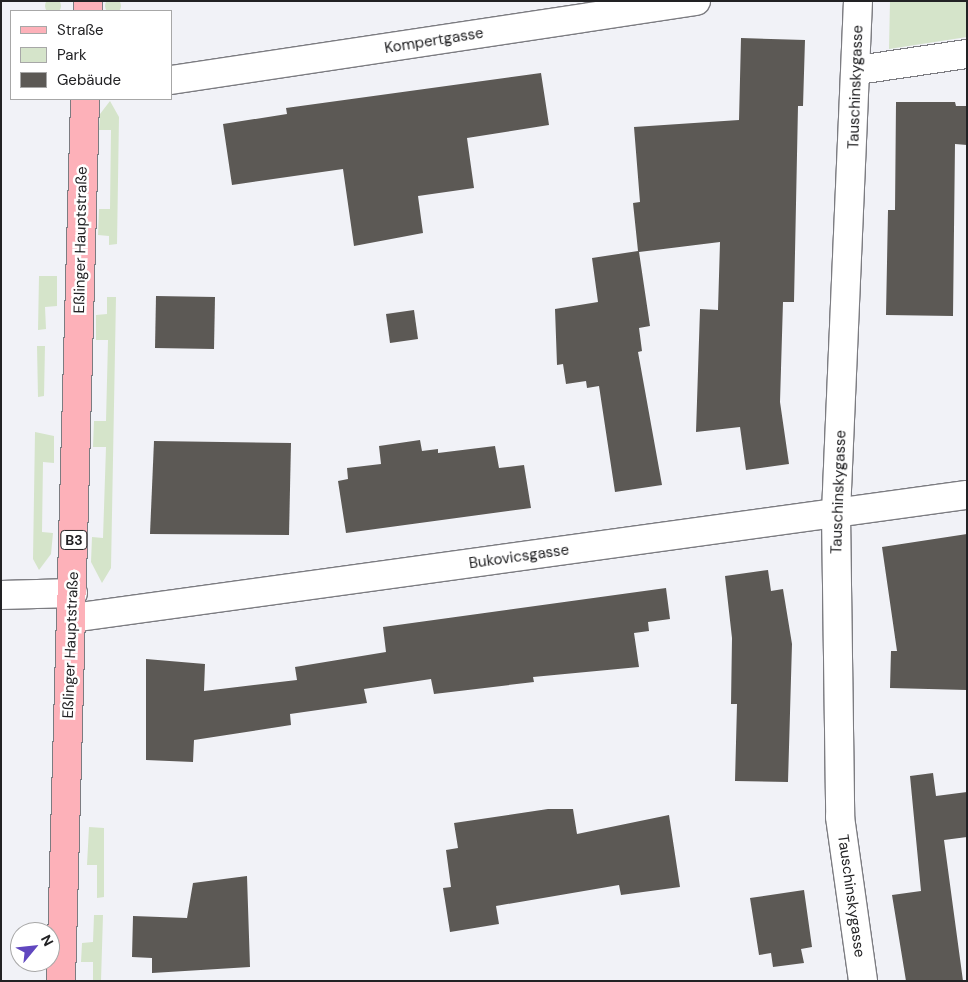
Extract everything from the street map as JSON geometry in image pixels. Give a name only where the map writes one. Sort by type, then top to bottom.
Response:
[{"type":"main road","name":"Eßlinger Hauptstraße","points":[[61,981],[84,100]]},
{"type":"street","name":"Kompertgasse","points":[[172,80],[696,1]]},
{"type":"street","name":"Tauschinskygasse","points":[[858,1],[858,70],[836,513],[840,818],[863,981]]},
{"type":"street","points":[[858,70],[967,54]]},
{"type":"street","name":"Bukovicsgasse","points":[[1,595],[72,606],[967,496]]},
{"type":"green space","points":[[50,-1],[56,-1],[60,3],[59,10],[47,10],[45,6]]},
{"type":"green space","points":[[116,-1],[120,3],[120,10],[106,10],[105,6],[107,0]]},
{"type":"green space","points":[[890,1],[967,1],[967,37],[889,49]]},
{"type":"green space","points":[[110,101],[119,117],[117,244],[109,245],[109,236],[98,235],[99,209],[110,209],[111,130],[99,130],[100,114]]},
{"type":"green space","points":[[39,276],[57,276],[57,306],[45,307],[46,329],[38,330]]},
{"type":"green space","points":[[107,297],[116,297],[111,568],[102,583],[91,562],[92,537],[103,538],[106,447],[93,447],[94,421],[106,421],[108,340],[96,340],[96,315],[107,314]]},
{"type":"green space","points":[[37,346],[45,346],[44,396],[38,397]]},
{"type":"green space","points":[[35,432],[54,436],[54,463],[43,462],[42,532],[53,533],[51,554],[39,570],[33,559]]},
{"type":"green space","points":[[89,827],[104,828],[104,897],[97,898],[97,865],[87,865]]},
{"type":"green space","points":[[94,915],[103,915],[101,981],[93,981],[93,962],[81,962],[82,943],[93,942]]},
{"type":"building","points":[[741,38],[805,40],[803,106],[798,106],[794,302],[783,302],[780,402],[789,464],[746,470],[740,427],[696,432],[700,309],[718,310],[720,242],[639,252],[650,326],[639,328],[642,351],[638,352],[662,485],[615,492],[599,386],[587,388],[586,381],[566,384],[563,364],[557,365],[555,309],[598,302],[592,258],[638,251],[633,203],[640,202],[634,127],[739,120]]},
{"type":"building","points":[[541,73],[549,125],[467,138],[474,188],[418,196],[423,233],[354,246],[343,169],[232,185],[223,124],[287,114],[286,108]]},
{"type":"building","points":[[896,102],[955,102],[956,106],[967,106],[967,145],[955,144],[953,316],[886,315],[888,210],[895,210]]},
{"type":"building","points":[[156,296],[215,297],[214,349],[155,348]]},
{"type":"building","points":[[414,310],[418,339],[390,343],[386,314]]},
{"type":"building","points":[[420,440],[422,451],[438,449],[438,453],[495,446],[499,468],[524,465],[531,508],[346,533],[338,481],[348,479],[347,468],[381,464],[379,446]]},
{"type":"building","points":[[154,441],[291,443],[289,535],[150,534]]},
{"type":"building","points":[[967,534],[967,690],[890,688],[891,651],[897,651],[882,547]]},
{"type":"building","points":[[768,570],[771,591],[783,589],[792,644],[788,782],[735,781],[737,704],[731,704],[732,638],[725,576]]},
{"type":"building","points":[[666,588],[670,619],[648,622],[649,631],[634,633],[639,667],[533,677],[534,682],[434,694],[431,679],[364,689],[367,703],[290,714],[291,725],[194,740],[193,762],[146,760],[146,659],[205,664],[204,691],[297,680],[295,667],[386,652],[383,627]]},
{"type":"building","points":[[933,773],[936,796],[967,792],[967,837],[944,840],[963,981],[906,981],[892,895],[921,891],[910,776]]},
{"type":"building","points":[[548,809],[573,809],[577,834],[669,815],[680,887],[621,895],[619,885],[496,906],[499,924],[450,932],[443,888],[451,887],[446,850],[458,848],[454,823]]},
{"type":"building","points":[[247,876],[250,967],[152,973],[152,958],[132,957],[133,916],[187,918],[193,883]]},
{"type":"building","points":[[804,890],[812,947],[801,949],[804,963],[773,967],[771,953],[759,955],[750,898]]}]
